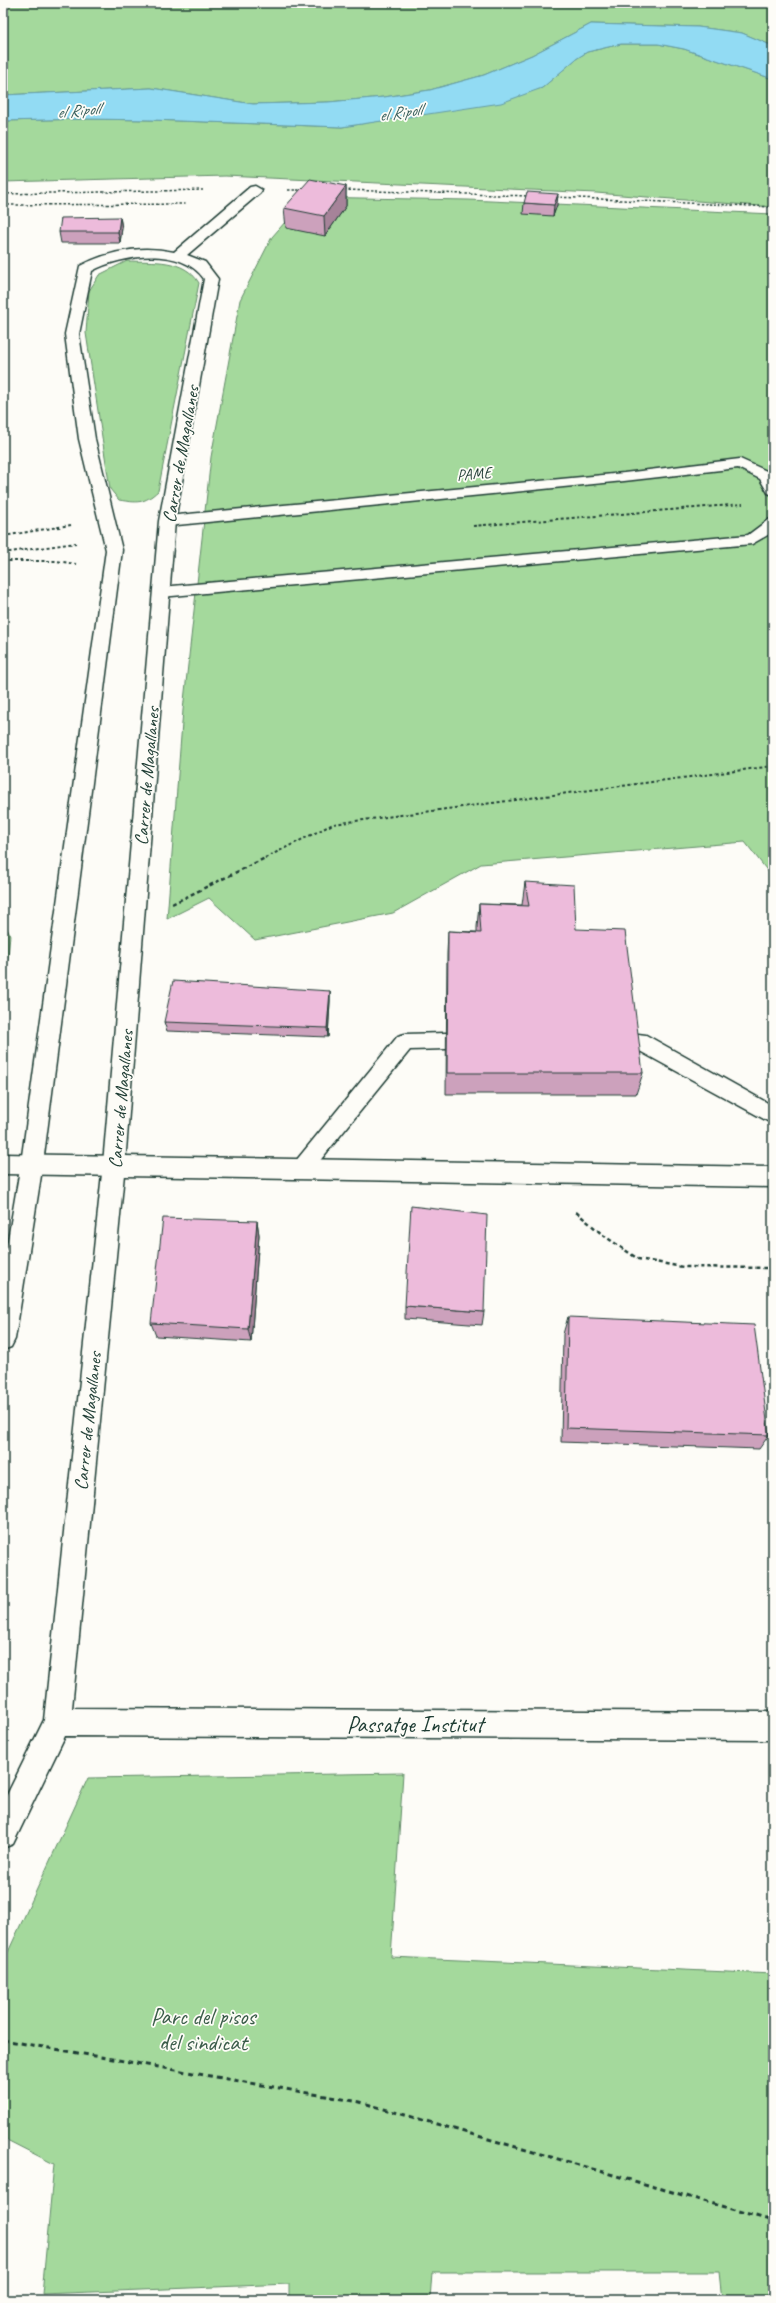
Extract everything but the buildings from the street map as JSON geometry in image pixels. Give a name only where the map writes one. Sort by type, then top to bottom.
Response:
[{"type":"street","points":[[176,257],[255,190]]},
{"type":"street","name":"Carrer de Magallanes","points":[[3,1339],[12,1228],[32,1163],[114,550],[87,439],[72,334],[85,269],[99,261],[117,255],[146,252],[176,257],[201,265],[212,279],[167,521],[114,1164],[57,1722],[3,1834]]},
{"type":"street","points":[[3,1164],[114,1164],[773,1177]]},
{"type":"street","name":"Passatge Institut","points":[[57,1722],[773,1726]]},
{"type":"lane","name":"PAME","points":[[167,521],[624,477],[740,463],[766,476],[773,490]]},
{"type":"lane","points":[[161,592],[752,539],[770,528],[773,523]]},
{"type":"lane","points":[[302,1168],[405,1042],[446,1041]]},
{"type":"lane","points":[[630,1041],[639,1041],[773,1116]]},
{"type":"path","points":[[3,194],[204,190]]},
{"type":"path","points":[[255,190],[304,190]]},
{"type":"path","points":[[342,190],[530,196]]},
{"type":"path","points":[[554,197],[773,207]]},
{"type":"path","points":[[3,205],[242,202]]},
{"type":"path","points":[[470,526],[748,503]]},
{"type":"path","points":[[3,536],[74,524]]},
{"type":"path","points":[[3,553],[112,538]]},
{"type":"path","points":[[3,561],[56,561],[77,564]]},
{"type":"path","points":[[134,923],[333,824],[773,766]]},
{"type":"path","points":[[574,1209],[603,1235],[638,1259],[683,1267],[773,1268]]},
{"type":"path","points":[[3,2040],[360,2102],[773,2221]]},
{"type":"green space","points":[[3,3],[773,3],[773,46],[742,33],[698,27],[591,24],[532,55],[484,75],[430,90],[384,97],[328,102],[253,104],[151,88],[3,95]]},
{"type":"green space","points":[[621,44],[658,44],[684,49],[773,79],[773,207],[596,193],[225,176],[3,182],[3,121],[85,119],[152,120],[342,127],[465,107],[542,88],[576,59],[587,52]]},
{"type":"green space","points":[[307,197],[468,200],[773,214],[773,878],[745,842],[481,864],[393,913],[255,940],[209,898],[167,919],[183,710],[211,457],[240,300],[272,237]]},
{"type":"green space","points":[[127,261],[157,262],[176,265],[193,275],[199,283],[158,491],[149,498],[140,502],[119,500],[110,489],[86,333],[89,291],[99,275]]},
{"type":"green space","points":[[3,920],[10,935],[3,1012]]},
{"type":"green space","name":"Parc del pisos del sindicat","points":[[403,1773],[391,1957],[773,1974],[773,2300],[722,2300],[719,2272],[432,2272],[430,2300],[289,2300],[289,2284],[42,2294],[54,2164],[3,2138],[3,1963],[88,1778]]},
{"type":"water","name":"el Ripoll","points":[[591,24],[698,27],[742,33],[773,46],[773,79],[684,49],[658,44],[621,44],[587,52],[576,59],[542,88],[501,103],[342,127],[152,120],[85,119],[3,121],[3,95],[151,88],[253,104],[328,102],[384,97],[430,90],[484,75],[532,55]]}]
